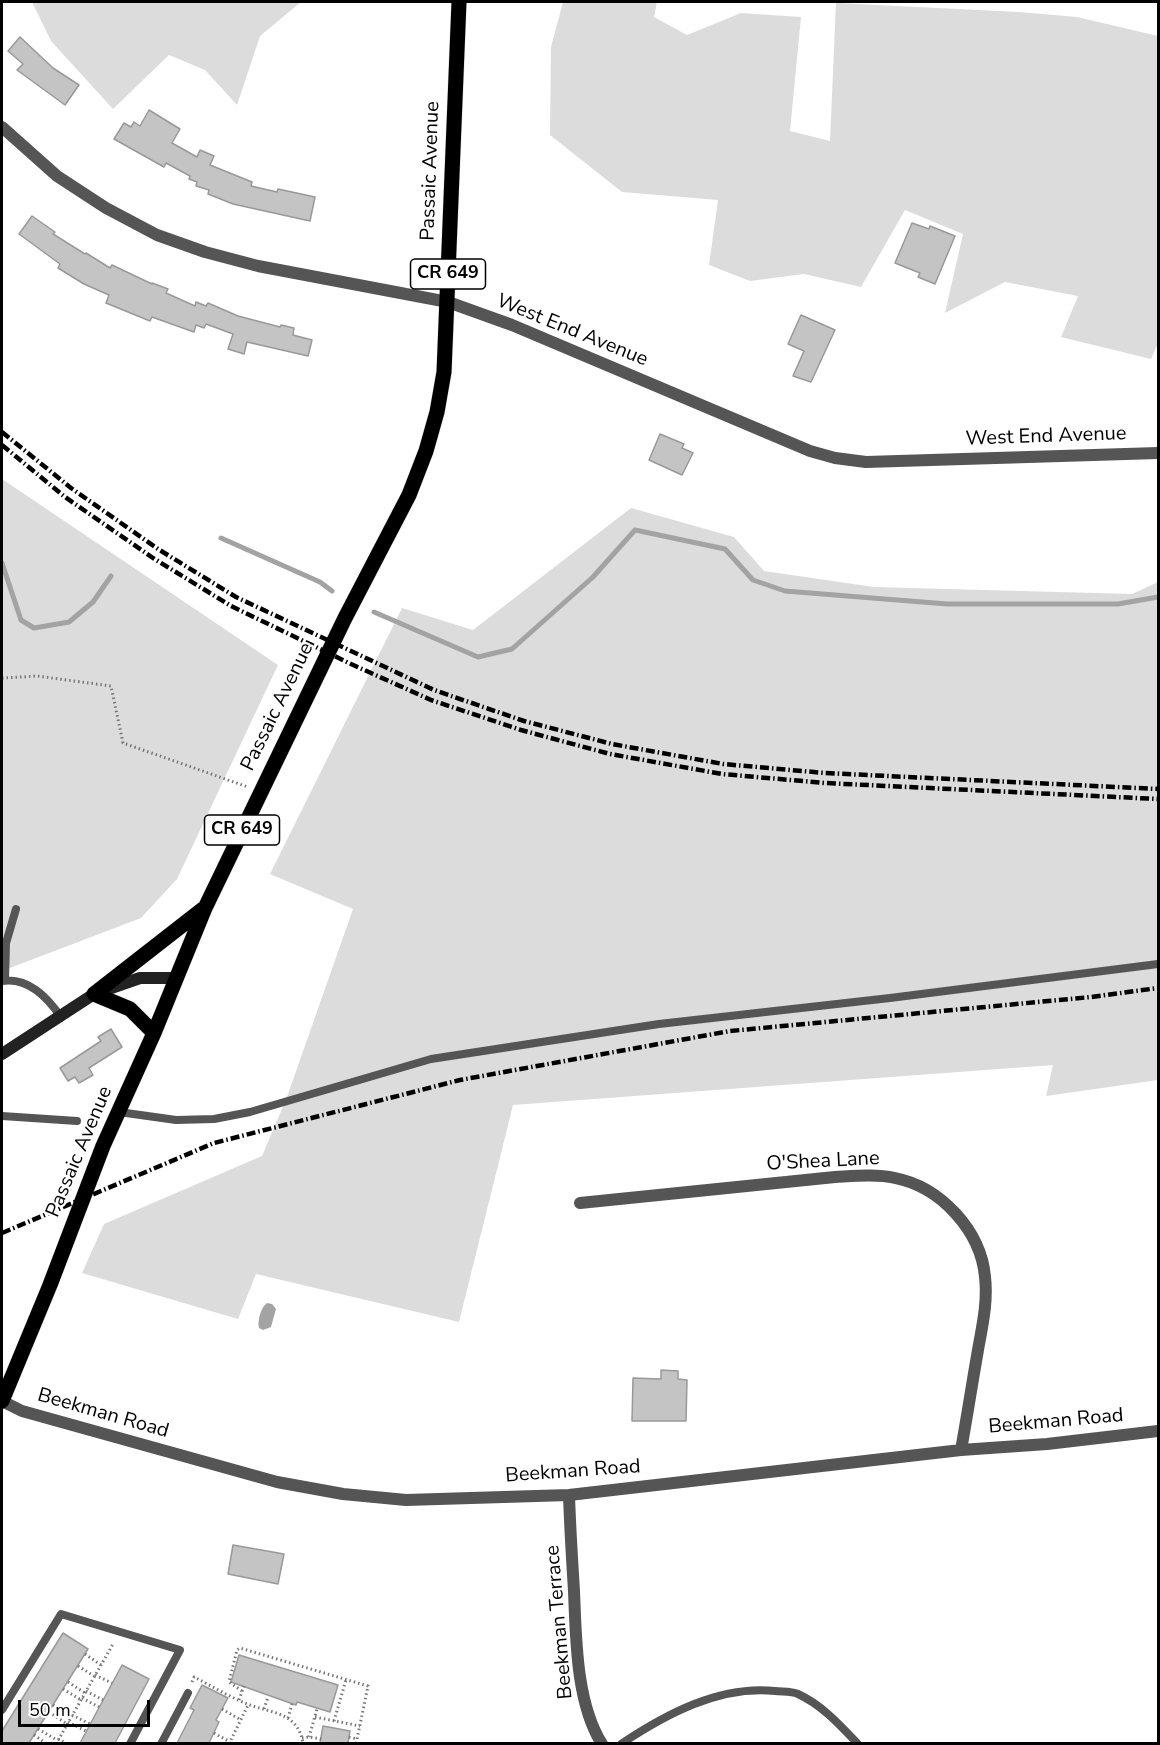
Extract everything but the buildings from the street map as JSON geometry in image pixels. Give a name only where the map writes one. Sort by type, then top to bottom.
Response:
[{"type":"main road","name":"Passaic Avenue","points":[[2,1401],[50,1285],[92,1174],[154,1033],[205,908],[345,618],[404,505],[426,451],[437,412],[444,372],[459,2]]},
{"type":"main road","points":[[154,1033],[130,1009],[94,994],[205,908]]},
{"type":"street","name":"West End Avenue","points":[[2,127],[57,176],[106,208],[157,235],[205,252],[258,266],[448,302],[512,325],[810,451],[835,458],[866,462],[1158,453]]},
{"type":"street","points":[[2,1054],[94,994],[140,978],[175,978]]},
{"type":"street","name":"O'Shea Lane","points":[[580,1203],[835,1176],[867,1175],[896,1178],[920,1187],[944,1203],[966,1224],[979,1251],[986,1277],[985,1308],[961,1450]]},
{"type":"street","name":"Beekman Road","points":[[2,1401],[21,1411],[277,1482],[343,1494],[406,1500],[569,1495],[961,1450],[1047,1444],[1158,1431]]},
{"type":"street","name":"Beekman Terrace","points":[[569,1495],[575,1627],[582,1687],[596,1735],[602,1743]]},
{"type":"lane","points":[[16,909],[6,943],[3,981],[23,983],[38,991],[61,1017]]},
{"type":"lane","points":[[119,1112],[176,1120],[214,1119],[249,1112],[431,1059],[659,1024],[1158,964]]},
{"type":"lane","points":[[2,1116],[77,1121]]},
{"type":"lane","points":[[2,1710],[61,1614],[180,1650],[130,1743]]},
{"type":"lane","points":[[621,1743],[650,1724],[704,1700],[755,1689],[796,1693],[828,1713],[858,1743]]},
{"type":"lane","points":[[161,1743],[188,1693]]},
{"type":"path","points":[[2,678],[37,676],[111,686],[123,743],[261,791]]},
{"type":"path","points":[[57,1741],[120,1632]]},
{"type":"path","points":[[242,1691],[229,1682],[237,1650],[240,1648],[368,1686],[357,1741],[349,1737]]},
{"type":"path","points":[[245,1657],[247,1651]]},
{"type":"path","points":[[85,1654],[101,1665]]},
{"type":"path","points":[[259,1661],[261,1654]]},
{"type":"path","points":[[270,1664],[272,1658]]},
{"type":"path","points":[[284,1669],[285,1662]]},
{"type":"path","points":[[294,1672],[296,1665]]},
{"type":"path","points":[[78,1666],[112,1683]]},
{"type":"path","points":[[308,1676],[310,1669]]},
{"type":"path","points":[[318,1679],[321,1672]]},
{"type":"path","points":[[332,1683],[334,1676]]},
{"type":"path","points":[[196,1678],[248,1705],[282,1714],[294,1722],[303,1743]]},
{"type":"path","points":[[334,1721],[346,1680]]},
{"type":"path","points":[[68,1682],[103,1700]]},
{"type":"path","points":[[239,1700],[244,1686]]},
{"type":"path","points":[[63,1689],[99,1707]]},
{"type":"path","points":[[264,1708],[268,1696]]},
{"type":"path","points":[[288,1718],[292,1704]]},
{"type":"path","points":[[53,1705],[90,1724]]},
{"type":"path","points":[[214,1733],[229,1743],[248,1705]]},
{"type":"path","points":[[309,1737],[317,1708]]},
{"type":"path","points":[[222,1709],[241,1720]]},
{"type":"path","points":[[49,1712],[86,1731]]},
{"type":"path","points":[[315,1717],[360,1726]]},
{"type":"path","points":[[39,1729],[57,1741],[68,1743]]},
{"type":"path","points":[[34,1735],[48,1743]]},
{"type":"path","points":[[302,1738],[321,1739]]},
{"type":"shaded area","points":[[32,2],[301,2],[260,36],[237,105],[205,70],[169,55],[113,109],[51,41]]},
{"type":"shaded area","points":[[563,2],[657,2],[654,17],[687,35],[741,13],[801,17],[790,131],[830,141],[836,3],[1077,17],[1158,36],[1158,343],[1151,359],[1061,337],[1078,296],[1005,282],[945,313],[963,234],[905,210],[861,287],[804,274],[750,281],[709,265],[718,200],[622,192],[550,135],[551,47]]},
{"type":"shaded area","points":[[2,479],[278,665],[177,879],[141,918],[2,971]]},
{"type":"shaded area","points":[[631,508],[734,537],[764,571],[874,587],[1132,594],[1158,582],[1158,1080],[1046,1096],[1053,1065],[513,1105],[459,1322],[256,1274],[238,1319],[82,1273],[104,1224],[262,1156],[287,1097],[353,909],[270,874],[402,608],[473,630]]},
{"type":"shaded area","points":[[267,1303],[272,1304],[276,1309],[271,1327],[263,1330],[259,1328],[259,1318]]},
{"type":"waterway","points":[[374,612],[478,657],[512,649],[593,577],[635,530],[725,549],[753,580],[785,591],[947,604],[1118,604],[1158,597]]},
{"type":"waterway","points":[[221,538],[320,582],[332,591]]},
{"type":"waterway","points":[[2,563],[21,620],[34,628],[69,622],[93,602],[111,576]]},
{"type":"railway","points":[[2,432],[71,488],[158,549],[236,597],[434,690],[524,721],[612,744],[723,764],[825,773],[1158,789]]},
{"type":"railway","points":[[2,445],[65,497],[153,558],[231,606],[431,700],[521,730],[610,754],[722,774],[825,783],[1158,799]]},
{"type":"railway","points":[[2,1233],[214,1143],[460,1080],[730,1031],[1091,997],[1158,988]]}]
